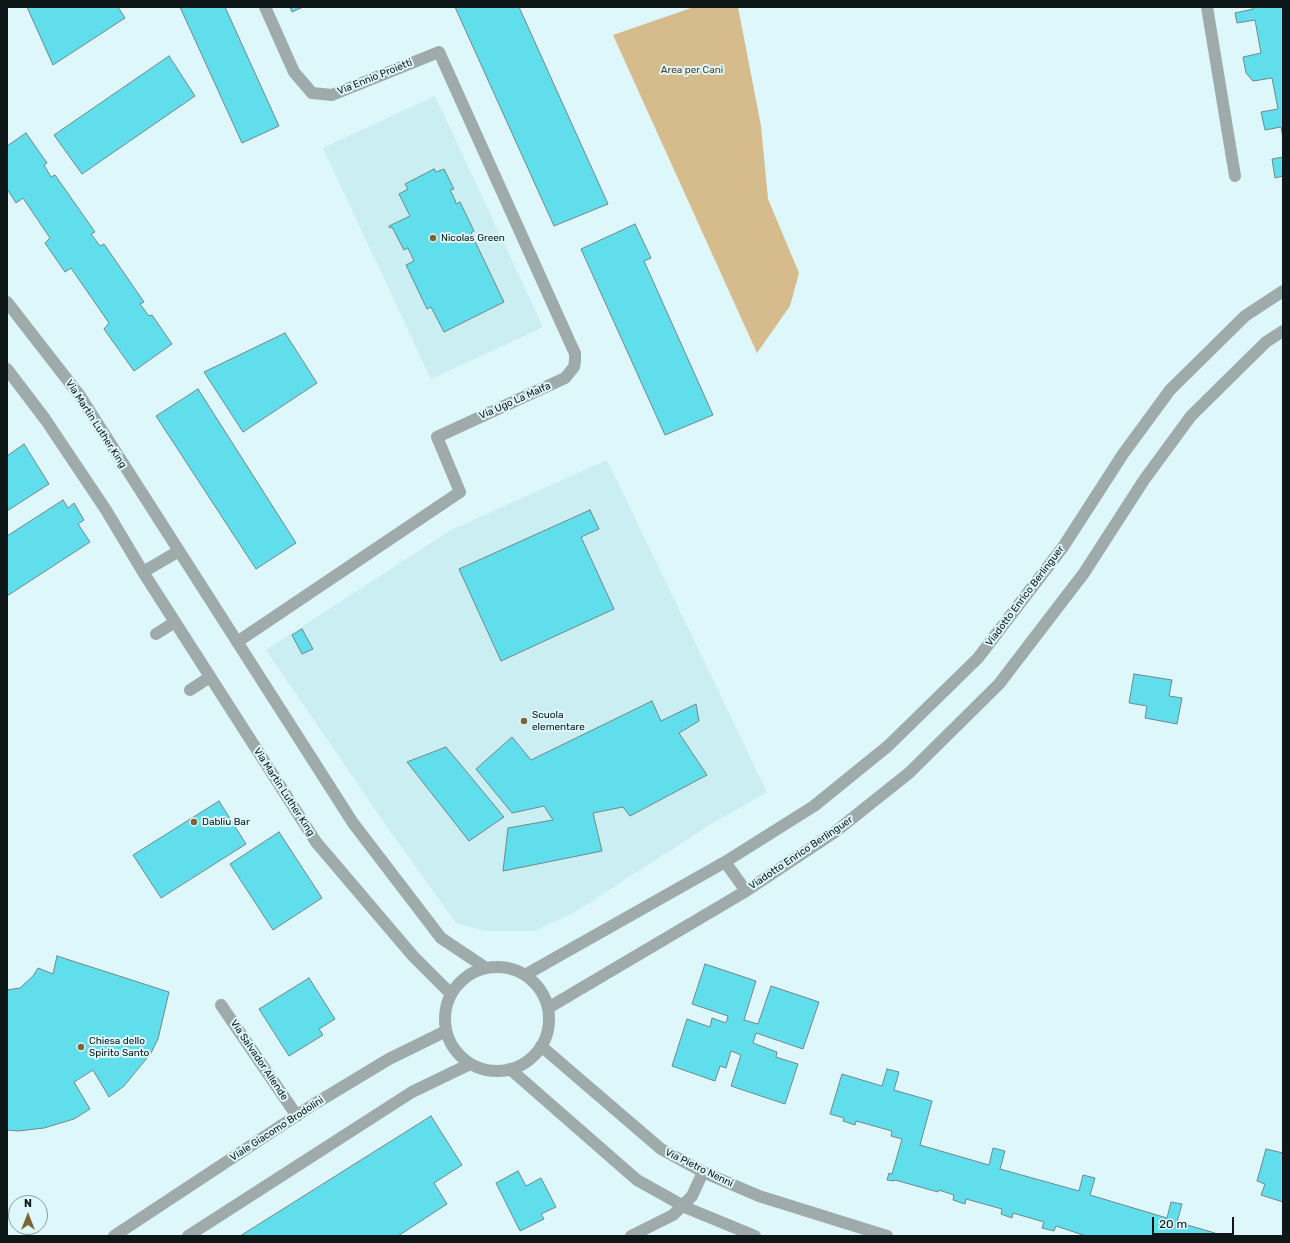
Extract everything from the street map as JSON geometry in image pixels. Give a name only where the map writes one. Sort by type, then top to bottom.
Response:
[{"type":"street","name":"Via Ennio Proietti","points":[[265,7],[294,72],[312,93],[332,95],[439,52]]},
{"type":"street","points":[[1207,7],[1235,176]]},
{"type":"street","name":"Via Ugo La Malfa","points":[[238,642],[460,492],[437,437],[565,378],[574,367],[575,353],[439,52]]},
{"type":"street","name":"Viadotto Enrico Berlinguer","points":[[525,975],[725,862],[814,806],[882,751],[978,658],[1063,547],[1123,454],[1170,390],[1245,316],[1283,291]]},
{"type":"street","name":"Via Martin Luther King","points":[[7,302],[80,396],[353,823],[441,938],[486,968]]},
{"type":"street","name":"Viadotto Enrico Berlinguer","points":[[548,1008],[746,891],[836,832],[909,772],[999,684],[1084,573],[1144,480],[1191,416],[1266,342],[1283,331]]},
{"type":"street","name":"Via Martin Luther King","points":[[7,369],[45,419],[106,510],[143,572],[316,842],[413,956],[451,994]]},
{"type":"street","points":[[143,572],[179,551]]},
{"type":"street","points":[[156,634],[175,622]]},
{"type":"street","points":[[190,690],[210,677]]},
{"type":"street","name":"Viadotto Enrico Berlinguer","points":[[725,862],[746,891]]},
{"type":"street","points":[[500,967],[525,975],[536,984],[543,995],[548,1008],[549,1021],[541,1046],[533,1057],[510,1069],[496,1071],[483,1069],[470,1064],[459,1055],[451,1044],[446,1031],[446,1006],[451,994],[460,982],[472,973],[486,968],[500,967]]},
{"type":"street","name":"Via Salvador Allende","points":[[221,1005],[296,1116]]},
{"type":"street","name":"Viale Giacomo Brodolini","points":[[114,1236],[296,1116],[389,1059],[446,1031]]},
{"type":"street","name":"Via Pietro Nenni","points":[[541,1046],[661,1149],[703,1172],[759,1196],[887,1236]]},
{"type":"street","points":[[188,1236],[412,1092],[470,1064]]},
{"type":"street","points":[[510,1069],[637,1180],[683,1205],[740,1231],[755,1236]]},
{"type":"street","points":[[631,1236],[672,1215],[692,1196],[703,1172]]},
{"type":"shaded area","name":"Nicolas Green","points":[[435,96],[543,327],[431,379],[323,148]]},
{"type":"shaded area","name":"Scuola elementare","points":[[607,460],[767,792],[711,824],[575,912],[535,931],[486,931],[456,923],[390,831],[266,650],[451,530]]},
{"type":"green space","name":"Area per Cani","points":[[694,7],[738,7],[761,126],[768,199],[799,273],[790,306],[757,353],[613,35]]},
{"type":"building","points":[[27,7],[118,7],[125,18],[53,65]]},
{"type":"building","points":[[180,7],[225,7],[279,126],[242,143]]},
{"type":"building","points":[[290,7],[303,7],[292,12]]},
{"type":"building","points":[[455,7],[519,7],[608,204],[554,226]]},
{"type":"building","points":[[1253,7],[1283,7],[1283,138],[1281,127],[1265,130],[1261,112],[1278,109],[1272,78],[1253,81],[1246,73],[1243,57],[1261,53],[1255,20],[1237,23],[1235,13],[1253,9]]},
{"type":"building","points":[[169,56],[195,96],[82,174],[54,135]]},
{"type":"building","points":[[26,133],[47,163],[44,165],[51,177],[55,175],[95,232],[91,234],[100,246],[104,244],[144,302],[140,304],[149,316],[152,315],[172,344],[134,371],[104,329],[109,323],[71,268],[65,272],[45,243],[50,238],[23,198],[16,203],[7,189],[7,146]]},
{"type":"building","points":[[1283,157],[1283,176],[1275,178],[1272,159]]},
{"type":"building","points":[[434,169],[436,172],[444,169],[454,189],[450,190],[456,204],[460,202],[474,231],[471,233],[504,302],[444,332],[431,307],[427,309],[406,265],[414,261],[408,248],[404,250],[392,227],[390,228],[389,226],[410,216],[399,194],[408,189],[405,184]]},
{"type":"building","points":[[635,224],[651,258],[644,261],[713,415],[665,435],[581,249]]},
{"type":"building","points":[[285,333],[317,383],[243,432],[204,372]]},
{"type":"building","points":[[198,389],[296,543],[256,569],[156,416]]},
{"type":"building","points":[[24,444],[49,484],[7,511],[7,456]]},
{"type":"building","points":[[63,500],[68,508],[74,503],[84,520],[78,524],[90,542],[7,596],[7,536]]},
{"type":"building","points":[[590,510],[599,529],[581,537],[614,609],[501,661],[459,569]]},
{"type":"building","points":[[302,629],[313,649],[302,654],[292,635]]},
{"type":"building","points":[[1134,674],[1172,680],[1169,696],[1182,698],[1177,724],[1145,718],[1147,706],[1129,703]]},
{"type":"building","points":[[652,701],[661,721],[696,704],[699,721],[679,733],[707,775],[630,816],[623,807],[593,813],[602,851],[503,871],[508,828],[553,820],[544,806],[512,813],[476,769],[512,737],[531,760]]},
{"type":"building","points":[[446,747],[504,817],[469,841],[407,762]]},
{"type":"building","points":[[219,801],[246,844],[161,898],[133,855]]},
{"type":"building","points":[[279,832],[322,898],[273,930],[230,864]]},
{"type":"building","name":"Chiesa dello Spirito Santo","points":[[57,956],[169,992],[158,1039],[151,1053],[124,1086],[109,1097],[93,1070],[74,1082],[90,1109],[74,1119],[44,1128],[18,1131],[7,1130],[7,990],[20,988],[33,976],[38,968],[53,974]]},
{"type":"building","points":[[705,964],[756,981],[744,1020],[758,1024],[771,986],[819,1002],[803,1049],[756,1033],[753,1043],[777,1052],[776,1057],[798,1064],[785,1104],[731,1086],[741,1055],[731,1051],[726,1068],[720,1066],[715,1081],[672,1066],[687,1019],[710,1027],[712,1018],[726,1023],[728,1016],[692,1004]]},
{"type":"building","points":[[309,978],[335,1019],[319,1029],[323,1035],[289,1056],[259,1009]]},
{"type":"building","points":[[887,1069],[899,1072],[894,1090],[932,1101],[920,1145],[989,1165],[993,1148],[1005,1151],[1000,1169],[1079,1191],[1083,1175],[1095,1178],[1090,1195],[1167,1218],[1171,1202],[1182,1204],[1177,1222],[1215,1233],[1214,1236],[1086,1236],[1056,1226],[1054,1231],[1042,1228],[1044,1222],[1013,1213],[1012,1218],[1001,1214],[1002,1209],[966,1199],[965,1204],[953,1200],[954,1195],[939,1190],[938,1192],[895,1180],[887,1180],[889,1173],[892,1174],[902,1139],[891,1136],[892,1131],[856,1121],[855,1125],[843,1121],[844,1118],[830,1114],[842,1074],[882,1086]]},
{"type":"building","points":[[431,1116],[462,1165],[434,1183],[447,1204],[398,1236],[240,1236]]},
{"type":"building","points":[[1266,1149],[1283,1153],[1283,1202],[1261,1195],[1265,1184],[1257,1181]]},
{"type":"building","points":[[518,1171],[526,1186],[541,1178],[556,1207],[541,1214],[544,1219],[520,1231],[496,1183]]},
{"type":"place","name":"Nicolas Green","points":[[433,238]]},
{"type":"place","name":"Scuola elementare","points":[[524,721]]},
{"type":"place","name":"Dabliu Bar","points":[[194,822]]},
{"type":"place","name":"Chiesa dello Spirito Santo","points":[[81,1047]]}]
